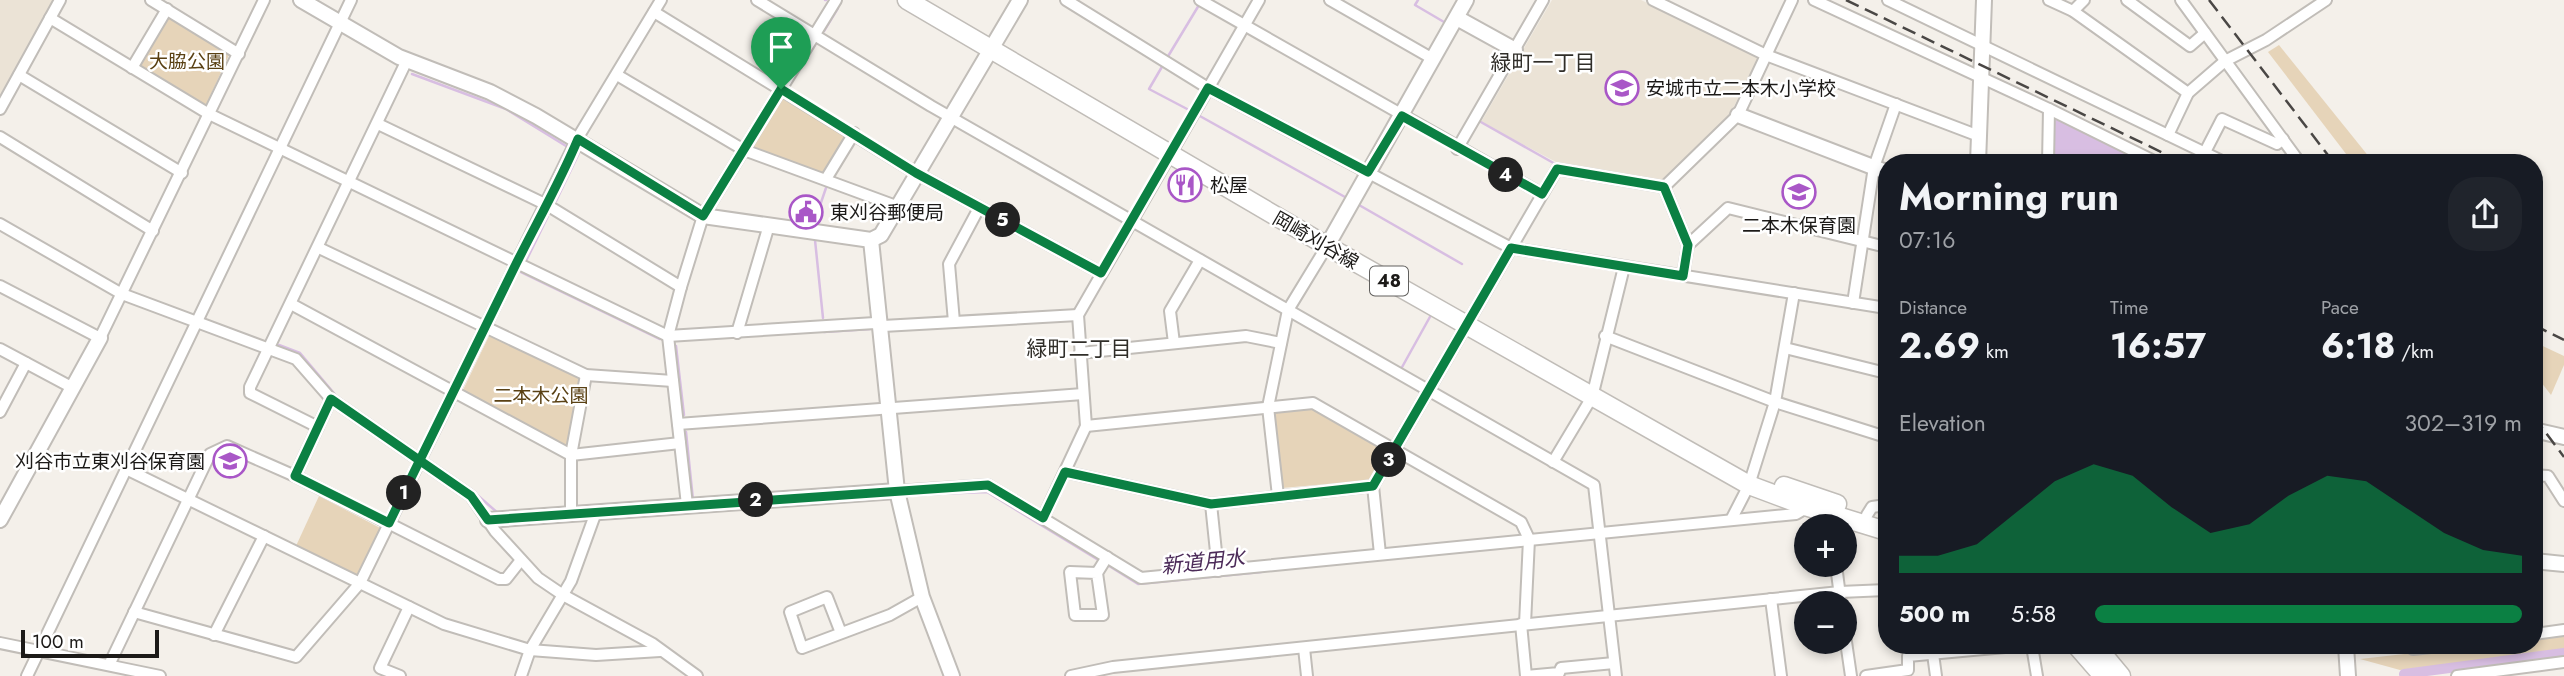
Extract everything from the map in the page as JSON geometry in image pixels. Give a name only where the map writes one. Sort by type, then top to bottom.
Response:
[{"type":"main road","name":"岡崎刈谷線","points":[[907,0],[993,45],[1593,392],[1750,479],[1820,514]]},
{"type":"main road","name":"岡崎刈谷線","points":[[929,0],[993,45]]},
{"type":"main road","name":"岡崎刈谷線","points":[[1750,479],[1878,518]]},
{"type":"main road","name":"岡崎刈谷線","points":[[1857,525],[1878,529]]},
{"type":"main road","points":[[2084,654],[2103,676]]},
{"type":"main road","points":[[2103,654],[2121,676]]},
{"type":"street","points":[[0,109],[61,0]]},
{"type":"street","points":[[151,0],[239,54]]},
{"type":"street","points":[[0,520],[4,502],[74,388],[100,338],[264,0]]},
{"type":"street","points":[[301,0],[407,60],[490,92],[578,139],[703,216],[871,240],[881,235],[1020,0]]},
{"type":"street","points":[[27,676],[351,0]]},
{"type":"street","points":[[134,612],[296,657],[360,583],[578,139],[661,0]]},
{"type":"street","points":[[757,0],[950,117],[1594,485],[1616,676]]},
{"type":"street","points":[[687,505],[668,336],[681,287],[703,216],[836,0]]},
{"type":"street","points":[[1066,0],[1208,88],[1511,248],[1878,307]]},
{"type":"street","points":[[1200,0],[1457,149],[1542,194]]},
{"type":"street","points":[[1043,518],[1086,426],[1078,315],[1130,220],[1259,0]]},
{"type":"street","points":[[1330,0],[1433,59]]},
{"type":"street","points":[[1278,496],[1268,407],[1288,310],[1402,116],[1466,0]]},
{"type":"street","points":[[1457,149],[1543,0]]},
{"type":"street","points":[[1653,0],[1766,55],[1979,136]]},
{"type":"street","points":[[1664,187],[1738,116],[1792,0]]},
{"type":"street","points":[[1814,0],[2049,108],[2140,154]]},
{"type":"street","points":[[1888,0],[2209,154]]},
{"type":"street","points":[[1978,154],[1984,0]]},
{"type":"street","points":[[2049,0],[2073,11],[2188,93]]},
{"type":"street","points":[[2073,11],[2084,0]]},
{"type":"street","points":[[2127,0],[2190,46],[2205,33]]},
{"type":"street","points":[[2181,0],[2294,154]]},
{"type":"street","points":[[2168,135],[2188,93],[2225,61],[2266,40],[2326,0]]},
{"type":"street","points":[[132,68],[167,9]]},
{"type":"street","points":[[654,12],[916,173],[1101,273]]},
{"type":"street","points":[[50,18],[209,114],[516,265],[668,336],[1078,315]]},
{"type":"street","points":[[1457,18],[1515,50]]},
{"type":"street","points":[[318,427],[250,393],[250,387],[407,60]]},
{"type":"street","points":[[19,75],[182,173]]},
{"type":"street","points":[[617,75],[744,150],[896,206]]},
{"type":"street","points":[[1884,154],[1896,104]]},
{"type":"street","points":[[2048,154],[2049,108]]},
{"type":"street","points":[[1738,116],[1878,169]]},
{"type":"street","points":[[2205,152],[2222,119],[2277,144],[2283,139]]},
{"type":"street","points":[[378,124],[547,205],[681,287]]},
{"type":"street","points":[[826,179],[854,133]]},
{"type":"street","points":[[0,137],[153,231]]},
{"type":"street","points":[[1380,554],[1373,486],[1557,169],[1664,187]]},
{"type":"street","points":[[1853,303],[1863,241],[1878,178]]},
{"type":"street","points":[[1664,187],[1688,245],[1683,276]]},
{"type":"street","points":[[954,322],[949,264],[979,208]]},
{"type":"street","points":[[1688,245],[1728,208],[1878,245]]},
{"type":"street","points":[[0,224],[122,294],[296,359],[331,399],[471,496],[538,578],[563,595],[653,644],[694,675]]},
{"type":"street","points":[[737,333],[769,225]]},
{"type":"street","points":[[871,240],[897,491],[922,597],[952,676]]},
{"type":"street","points":[[319,248],[586,375],[673,381]]},
{"type":"street","points":[[1174,343],[1170,311],[1200,260]]},
{"type":"street","points":[[1553,462],[1593,392],[1624,267]]},
{"type":"street","points":[[0,286],[100,338]]},
{"type":"street","points":[[1731,520],[1750,479],[1775,402],[1794,293]]},
{"type":"street","points":[[292,304],[571,455],[680,443]]},
{"type":"street","points":[[1080,353],[1246,336],[1281,343]]},
{"type":"street","points":[[1605,336],[1775,402],[1878,434]]},
{"type":"street","points":[[1785,348],[1878,371]]},
{"type":"street","points":[[0,349],[74,388]]},
{"type":"street","points":[[0,412],[26,363]]},
{"type":"street","points":[[571,514],[568,490],[571,455],[586,375]]},
{"type":"street","points":[[678,424],[1083,394]]},
{"type":"street","points":[[295,476],[331,399]]},
{"type":"street","points":[[1086,426],[1313,402],[1521,522],[1529,539],[1523,624],[1526,676],[1559,673],[1560,668],[1614,663]]},
{"type":"street","points":[[2543,432],[2564,437]]},
{"type":"street","points":[[109,664],[210,454],[227,446],[295,476],[499,579],[506,579],[521,560]]},
{"type":"street","points":[[126,469],[444,624],[530,650],[596,655],[660,651]]},
{"type":"street","points":[[1065,472],[1211,504],[1373,486]]},
{"type":"street","points":[[2543,476],[2548,476],[2564,501]]},
{"type":"street","points":[[488,520],[988,485],[1043,518],[1103,564],[1141,578],[1599,531],[1796,514],[1808,507]]},
{"type":"street","points":[[1211,504],[1218,571]]},
{"type":"street","points":[[1867,515],[1872,507],[1878,507]]},
{"type":"street","points":[[521,676],[530,650],[571,581],[596,512]]},
{"type":"street","points":[[214,635],[264,536]]},
{"type":"street","points":[[2543,562],[2564,564]]},
{"type":"street","points":[[1103,564],[1103,615],[1075,615],[1070,572],[1103,564]]},
{"type":"street","points":[[1857,595],[1878,591]]},
{"type":"street","points":[[841,633],[827,597],[790,612],[802,648],[890,615],[922,597]]},
{"type":"street","points":[[1071,676],[1113,667],[1523,624],[1794,599]]},
{"type":"street","points":[[1771,600],[1781,676]]},
{"type":"street","points":[[400,676],[379,672],[409,607]]},
{"type":"street","points":[[2543,633],[2564,630]]},
{"type":"street","points":[[0,643],[160,676]]},
{"type":"street","points":[[1304,648],[1307,676]]},
{"type":"street","points":[[1848,654],[1851,676]]},
{"type":"street","points":[[1866,676],[1908,670],[1908,656],[1933,654],[1936,676]]},
{"type":"street","points":[[2033,654],[2037,676]]},
{"type":"street","points":[[2347,654],[2348,676]]},
{"type":"street","points":[[2457,676],[2564,662]]},
{"type":"shaded area","points":[[0,0],[54,0],[0,95]]},
{"type":"shaded area","name":"安城市立二本木小学校","points":[[1552,0],[1641,0],[1759,57],[1727,120],[1666,181],[1558,163],[1481,122]]},
{"type":"shaded area","points":[[2057,119],[2132,154],[2052,154],[2053,121]]},
{"type":"green space","name":"大脇公園","points":[[167,16],[230,53],[206,105],[138,65]]},
{"type":"green space","points":[[2279,45],[2367,154],[2346,154],[2268,52]]},
{"type":"green space","points":[[781,98],[846,137],[824,174],[751,148]]},
{"type":"green space","name":"二本木公園","points":[[490,334],[581,378],[567,447],[463,390]]},
{"type":"green space","points":[[2543,346],[2564,356],[2564,365],[2551,395],[2543,385]]},
{"type":"green space","points":[[1312,406],[1386,448],[1387,453],[1373,480],[1282,488],[1274,413],[1276,410]]},
{"type":"green space","points":[[319,496],[384,530],[358,576],[296,546]]},
{"type":"green space","points":[[2564,636],[2564,650],[2543,653],[2543,638]]},
{"type":"green space","points":[[2404,654],[2531,654],[2400,670],[2360,659]]},
{"type":"waterway","points":[[1418,0],[1415,5],[1444,22]]},
{"type":"waterway","points":[[1167,58],[1199,5]]},
{"type":"waterway","points":[[824,31],[838,8]]},
{"type":"waterway","points":[[790,84],[815,45]]},
{"type":"waterway","points":[[1163,65],[1149,89],[1189,110]]},
{"type":"waterway","points":[[412,74],[506,109],[566,146]]},
{"type":"waterway","points":[[1198,115],[1345,197]]},
{"type":"waterway","points":[[1479,121],[1557,165]]},
{"type":"waterway","points":[[556,201],[579,153]]},
{"type":"waterway","points":[[814,223],[827,185]]},
{"type":"waterway","points":[[1359,205],[1462,264]]},
{"type":"waterway","points":[[526,261],[548,216]]},
{"type":"waterway","points":[[815,240],[823,318]]},
{"type":"waterway","points":[[521,272],[660,339]]},
{"type":"waterway","points":[[1401,369],[1431,315]]},
{"type":"waterway","points":[[824,332],[870,329]]},
{"type":"waterway","name":"新道用水","points":[[279,345],[300,353],[338,398]]},
{"type":"waterway","points":[[676,346],[684,415]]},
{"type":"waterway","points":[[686,432],[693,500]]},
{"type":"waterway","name":"新道用水","points":[[909,495],[987,492],[1100,561]]},
{"type":"waterway","name":"新道用水","points":[[475,493],[499,514]]},
{"type":"waterway","name":"新道用水","points":[[1106,564],[1138,584],[1261,572]]},
{"type":"waterway","points":[[2404,674],[2564,653]]},
{"type":"railway","points":[[1846,0],[2165,154]]},
{"type":"railway","points":[[2209,0],[2327,154]]},
{"type":"railway","points":[[2543,330],[2564,340]]},
{"type":"railway","points":[[2543,429],[2564,457]]},
{"type":"place","name":"安城市立二本木小学校","points":[[1622,88]]},
{"type":"place","name":"松屋","points":[[1185,185]]},
{"type":"place","name":"二本木保育園","points":[[1799,192]]},
{"type":"place","name":"東刈谷郵便局","points":[[806,212]]},
{"type":"place","name":"刈谷市立東刈谷保育園","points":[[230,461]]},
{"type":"district","name":"緑町一丁目","points":[[1543,63]]},
{"type":"district","name":"緑町二丁目","points":[[1079,349]]},
{"type":"route","points":[[781,89],[703,216],[578,139],[456,391],[421,461],[389,523],[295,476],[331,399],[421,461],[471,496],[488,520],[988,485],[1043,518],[1065,472],[1211,504],[1373,486],[1511,248],[1683,276],[1688,245],[1664,187],[1557,169],[1542,194],[1402,116],[1368,172],[1208,88],[1101,273],[916,173],[781,89]]}]
